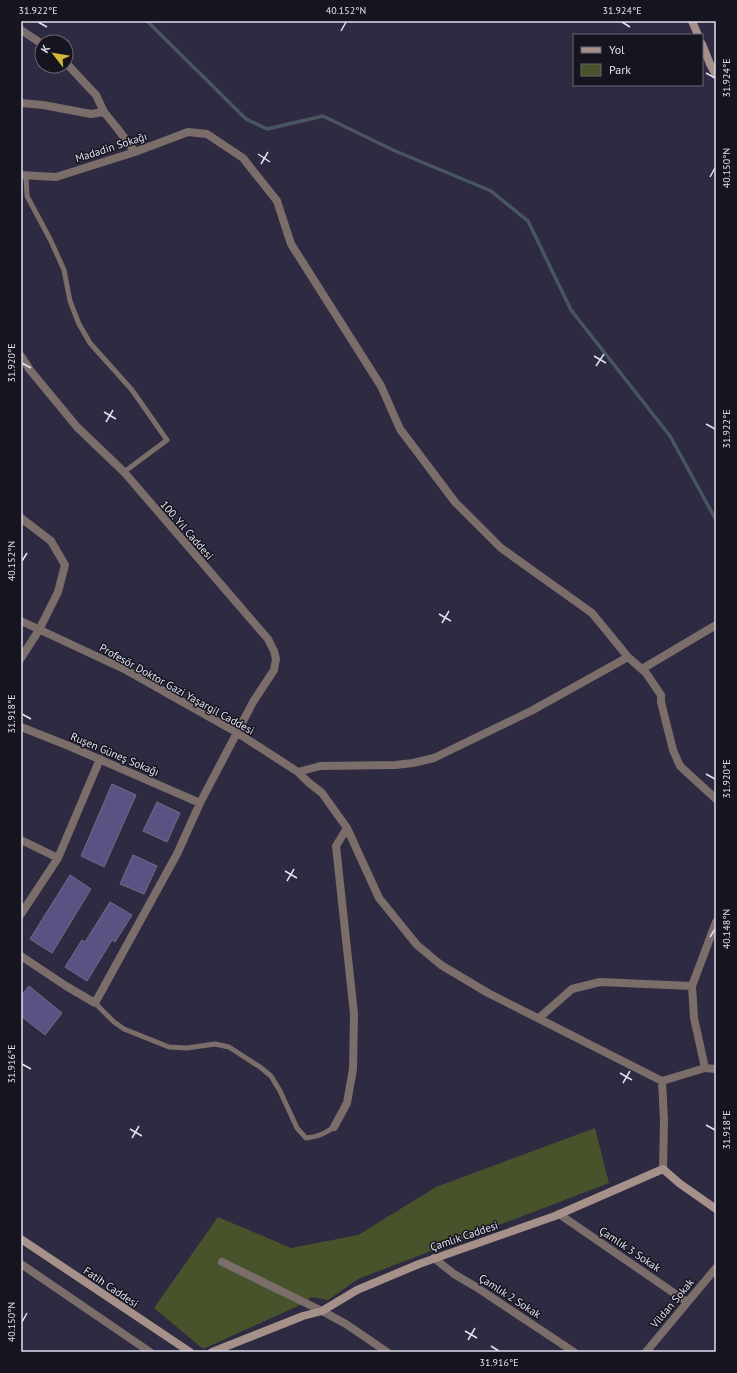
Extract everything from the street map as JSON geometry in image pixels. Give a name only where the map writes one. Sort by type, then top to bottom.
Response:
[{"type":"street","points":[[692,21],[698,34]]},
{"type":"street","points":[[21,30],[34,39]]},
{"type":"street","points":[[703,46],[716,75]]},
{"type":"street","points":[[74,71],[96,95],[104,112],[135,152]]},
{"type":"street","points":[[21,103],[43,105],[92,114],[104,112]]},
{"type":"street","name":"Madadin Sokağı","points":[[23,176],[56,177],[135,152],[188,132],[207,134],[242,158],[277,201],[291,244],[381,386],[400,429],[455,502],[501,548],[592,614],[628,657]]},
{"type":"street","name":"100. Yıl Caddesi","points":[[21,356],[30,370],[77,427],[124,472],[268,639],[276,659],[274,670],[252,702],[200,803],[176,854],[95,1003]]},
{"type":"street","points":[[21,518],[51,540],[65,565],[58,592],[39,630],[21,658]]},
{"type":"street","name":"Profesör Doktor Gazi Yaşargil Caddesi","points":[[21,621],[126,670],[236,732],[298,772],[322,793],[347,828],[379,898],[417,945],[441,965],[488,993],[662,1081]]},
{"type":"street","points":[[642,669],[716,625]]},
{"type":"street","points":[[298,772],[320,766],[394,765],[413,763],[434,758],[531,710],[628,657],[646,673],[661,695],[660,702],[673,750],[680,766],[716,799]]},
{"type":"street","name":"Ruşen Güneş Sokağı","points":[[21,727],[100,759],[200,803]]},
{"type":"street","points":[[21,914],[58,858],[100,759]]},
{"type":"street","points":[[334,1127],[347,1103],[353,1069],[354,1014],[336,846],[347,828]]},
{"type":"street","points":[[21,840],[58,858]]},
{"type":"street","points":[[705,1068],[694,1018],[692,986],[716,922]]},
{"type":"street","points":[[21,956],[95,1003]]},
{"type":"street","points":[[539,1018],[572,989],[600,982],[692,986]]},
{"type":"street","points":[[716,1069],[705,1068],[662,1081],[664,1120],[663,1168],[678,1183],[716,1209]]},
{"type":"street","name":"Çamlık Caddesi","points":[[212,1352],[303,1316],[322,1311],[357,1290],[419,1264],[559,1214],[663,1168]]},
{"type":"street","name":"Çamlık 3 Sokak","points":[[559,1214],[687,1302]]},
{"type":"street","name":"Fatih Caddesi","points":[[21,1239],[190,1352]]},
{"type":"street","name":"Çamlık 2 Sokak","points":[[434,1258],[454,1274],[483,1291],[574,1352]]},
{"type":"street","points":[[222,1262],[346,1324],[387,1352]]},
{"type":"street","points":[[21,1264],[150,1352]]},
{"type":"street","name":"Vildan Sokak","points":[[646,1352],[716,1268]]},
{"type":"lane","points":[[23,176],[27,196],[50,239],[64,270],[70,301],[79,324],[90,343],[132,390],[168,440],[124,472]]},
{"type":"lane","points":[[95,1003],[114,1022],[124,1029],[169,1047],[187,1048],[215,1044],[229,1047],[271,1076],[280,1091],[297,1128],[306,1138],[317,1137],[325,1134],[334,1127]]},
{"type":"green space","points":[[595,1128],[609,1183],[358,1279],[328,1300],[312,1297],[298,1306],[203,1349],[154,1308],[218,1217],[291,1248],[358,1235],[436,1187]]},
{"type":"building","points":[[112,784],[136,795],[104,867],[81,856]]},
{"type":"building","points":[[157,802],[180,813],[167,842],[143,831]]},
{"type":"building","points":[[133,855],[157,866],[144,894],[120,884]]},
{"type":"building","points":[[70,875],[91,889],[52,953],[30,939]]},
{"type":"building","points":[[110,902],[132,915],[115,942],[112,940],[87,981],[65,967],[82,940],[85,942]]},
{"type":"building","points":[[29,986],[62,1013],[45,1035],[21,1016],[21,996]]},
{"type":"waterway","points":[[147,21],[246,119],[267,129],[323,116],[393,150],[491,191],[528,221],[571,310],[670,436],[716,520]]}]
